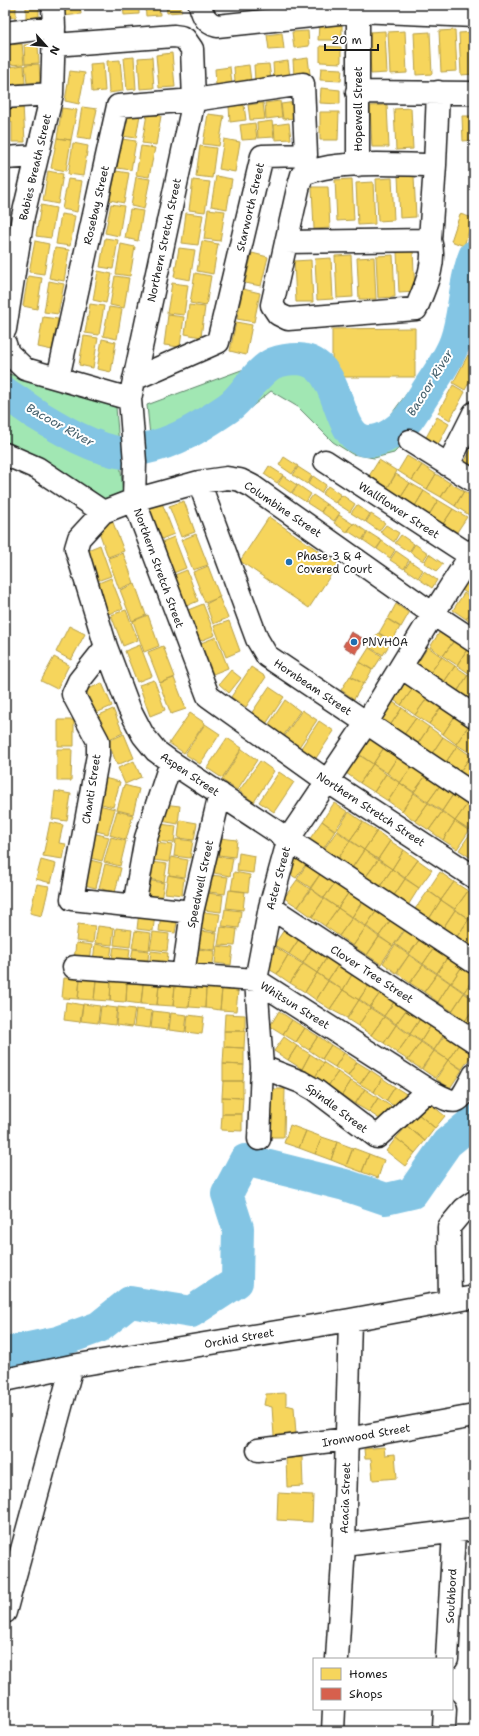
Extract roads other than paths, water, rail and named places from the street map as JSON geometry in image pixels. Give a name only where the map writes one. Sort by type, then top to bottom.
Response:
[{"type":"street","name":"Babies Breath Street","points":[[5,329],[14,216],[37,156],[52,94],[54,36],[53,5]]},
{"type":"street","points":[[200,5],[205,19],[210,24],[217,26],[288,11],[358,8],[474,16]]},
{"type":"street","name":"Hopewell Street","points":[[358,8],[358,165]]},
{"type":"street","points":[[5,33],[54,36]]},
{"type":"street","name":"Northern Stretch Street","points":[[54,36],[181,36],[190,43],[192,49],[194,100],[132,389],[135,462],[134,500],[208,696],[327,781],[474,877]]},
{"type":"street","name":"Starworth Street","points":[[132,389],[218,342],[262,156],[306,155],[303,84],[194,100]]},
{"type":"street","points":[[357,92],[474,93]]},
{"type":"street","points":[[435,165],[358,165],[314,169],[302,175],[272,305],[278,314],[288,318],[416,309],[429,276],[433,250],[430,240],[435,165],[438,92]]},
{"type":"street","points":[[5,97],[52,94]]},
{"type":"street","name":"Rosebay Street","points":[[58,378],[118,106],[194,100]]},
{"type":"street","points":[[5,158],[37,156]]},
{"type":"street","points":[[286,242],[430,240]]},
{"type":"street","points":[[6,349],[25,369],[58,378],[132,389]]},
{"type":"street","points":[[448,464],[474,413]]},
{"type":"street","points":[[410,440],[474,481]]},
{"type":"street","points":[[5,454],[37,468],[103,512]]},
{"type":"street","name":"Wallflower Street","points":[[325,461],[473,555]]},
{"type":"street","name":"Columbine Street","points":[[134,500],[199,482],[227,478],[240,480],[252,486],[433,614],[474,641]]},
{"type":"street","name":"Hornbeam Street","points":[[199,482],[257,639],[267,656],[367,722],[474,796]]},
{"type":"street","name":"Aspen Street","points":[[134,500],[103,512],[79,538],[76,548],[106,647],[129,708],[143,735],[156,750],[170,762],[288,838],[474,962]]},
{"type":"street","name":"Aster Street","points":[[259,1139],[262,1067],[256,980],[270,907],[288,838],[367,722],[433,614],[473,555]]},
{"type":"street","name":"Chanti Street","points":[[106,647],[79,681],[73,694],[98,741],[98,755],[72,899],[134,906]]},
{"type":"street","points":[[401,667],[474,716]]},
{"type":"street","points":[[170,762],[146,838],[134,906],[192,912]]},
{"type":"street","name":"Speedwell Street","points":[[183,975],[192,912],[220,794]]},
{"type":"street","name":"Clover Tree Street","points":[[270,907],[474,1041]]},
{"type":"street","name":"Whitsun Street","points":[[74,967],[256,980],[428,1090]]},
{"type":"street","name":"Spindle Street","points":[[262,1067],[301,1082],[315,1090],[377,1137],[428,1090]]},
{"type":"street","points":[[428,1090],[455,1102],[462,1097],[474,1076]]},
{"type":"street","points":[[450,1301],[449,1227],[464,1208],[474,1202]]},
{"type":"street","name":"Orchid Street","points":[[5,1380],[72,1366],[350,1320],[474,1297]]},
{"type":"street","name":"Acacia Street","points":[[350,1320],[344,1546],[464,1531]]},
{"type":"street","points":[[5,1612],[72,1366]]},
{"type":"street","name":"Ironwood Street","points":[[258,1450],[347,1439],[474,1416]]},
{"type":"street","name":"Southbord","points":[[447,1658],[464,1531]]},
{"type":"street","points":[[337,1658],[344,1546]]},
{"type":"street","points":[[333,1731],[334,1710]]},
{"type":"waterway","name":"Bacoor River","points":[[5,393],[39,416],[80,439],[101,448],[128,453],[155,446],[188,433],[234,403],[267,367],[280,361],[298,359],[313,363],[324,372],[331,385],[348,428],[357,437],[368,441],[374,441],[391,434],[409,418],[449,356],[461,321],[468,277],[474,256]]},
{"type":"waterway","points":[[5,1353],[58,1342],[99,1327],[130,1302],[191,1312],[237,1282],[238,1228],[227,1194],[245,1160],[345,1185],[386,1199],[412,1193],[447,1143],[474,1121]]},
{"type":"place","name":"Phase 3 & 4 Covered Court","points":[[289,562]]},
{"type":"place","name":"PNVHOA","points":[[354,642]]}]
